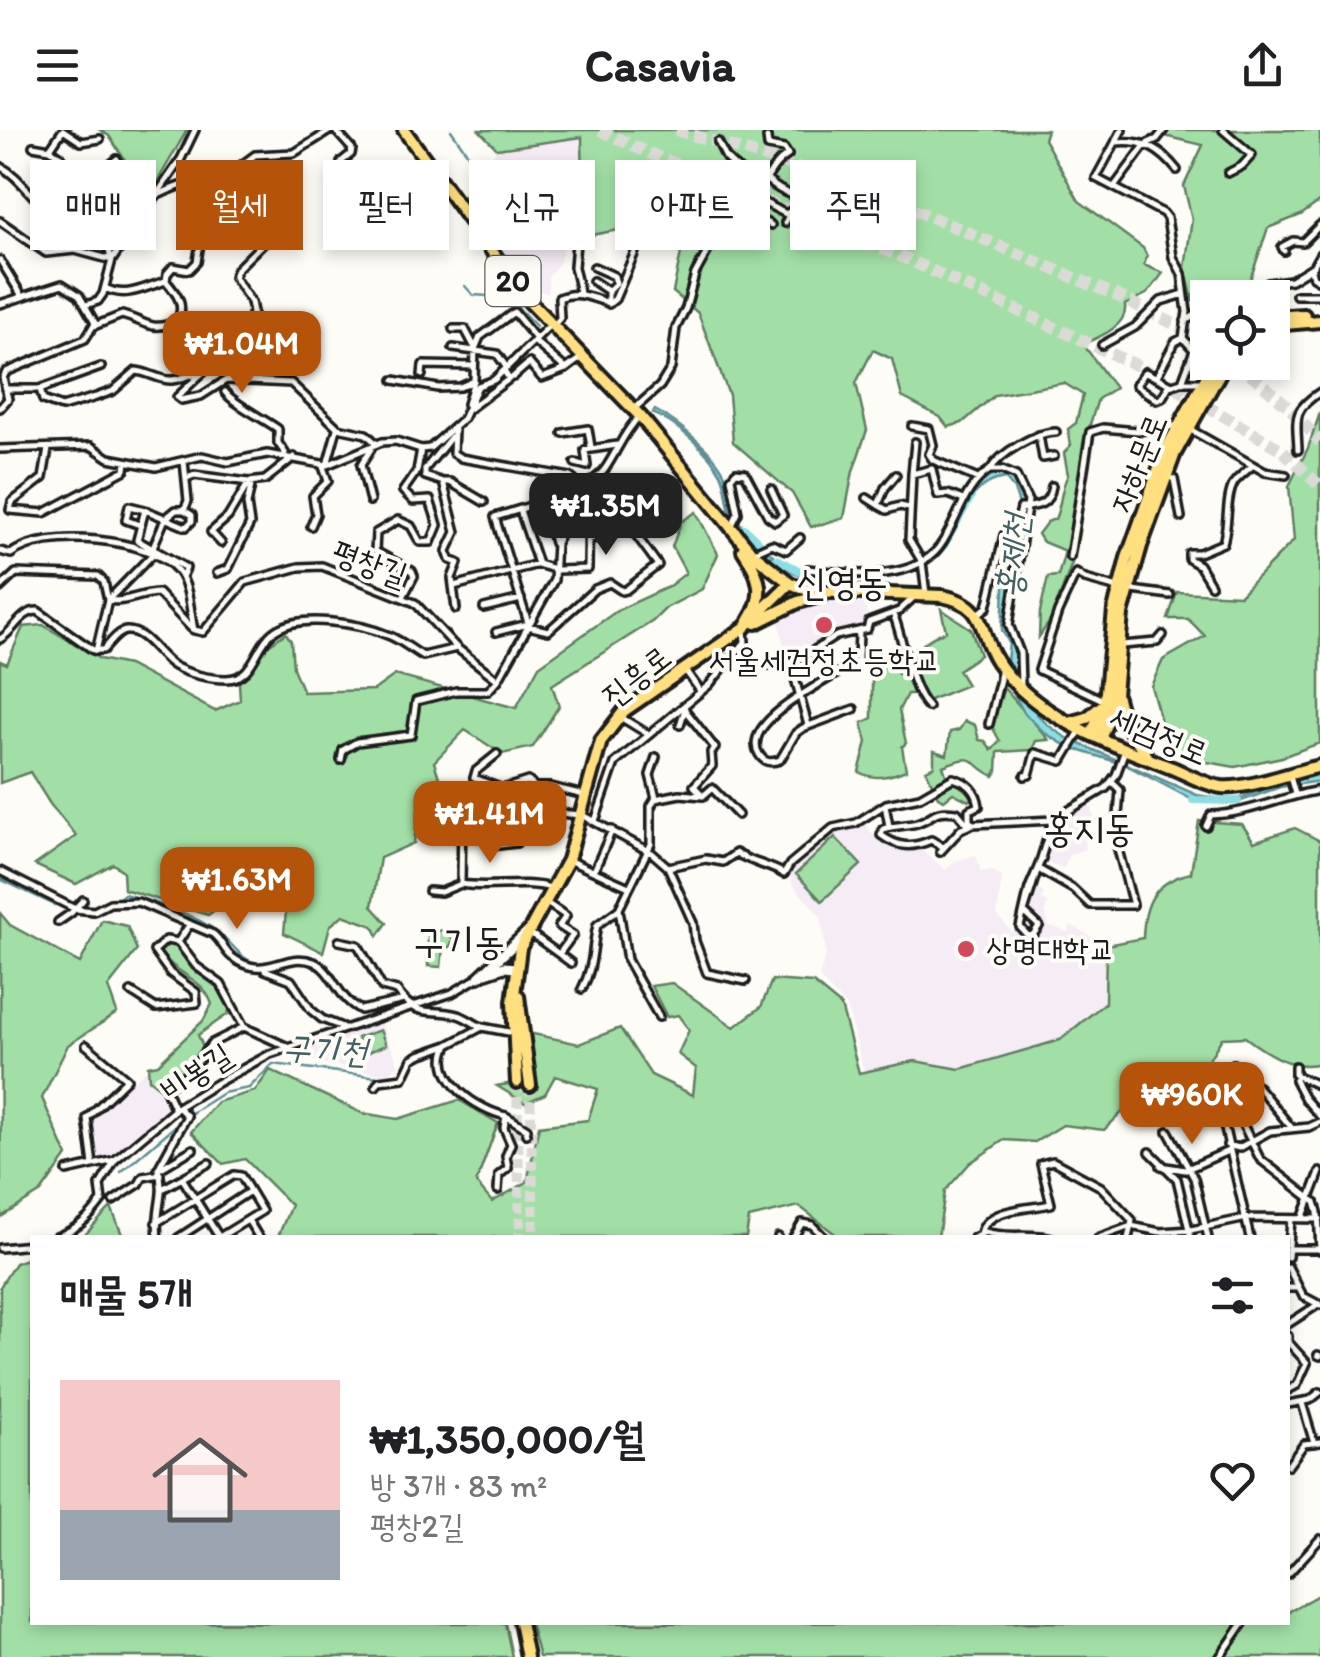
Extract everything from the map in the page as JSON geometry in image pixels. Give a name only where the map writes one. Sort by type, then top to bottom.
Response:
[{"type":"main road","name":"20","points":[[404,130],[506,273],[677,458],[752,553],[790,583]]},
{"type":"main road","points":[[1290,318],[1320,318]]},
{"type":"main road","points":[[1290,322],[1320,318]]},
{"type":"main road","name":"자하문로","points":[[1092,734],[1114,706],[1123,589],[1183,426],[1214,380]]},
{"type":"main road","name":"자하문로","points":[[1092,734],[1105,702],[1123,589],[1157,473],[1203,382]]},
{"type":"main road","points":[[733,525],[759,576],[757,603],[744,628]]},
{"type":"main road","points":[[790,583],[810,590],[954,599],[978,614]]},
{"type":"main road","name":"진흥로","points":[[530,1085],[516,985],[510,968],[568,860],[601,741],[619,716],[744,628],[790,583]]},
{"type":"main road","points":[[744,628],[798,602],[844,592]]},
{"type":"main road","name":"세검정로","points":[[978,614],[1001,667],[1051,713],[1123,754],[1148,759],[1223,787],[1320,766]]},
{"type":"main road","points":[[1116,684],[1119,709],[1148,759]]},
{"type":"main road","points":[[1068,723],[1087,718],[1105,702]]},
{"type":"main road","points":[[1123,754],[1134,737]]},
{"type":"main road","points":[[479,977],[528,932]]},
{"type":"main road","points":[[495,960],[497,966],[510,968]]},
{"type":"main road","points":[[479,977],[510,968]]},
{"type":"main road","name":"진흥로","points":[[516,985],[516,1082]]},
{"type":"main road","points":[[521,1625],[527,1657]]},
{"type":"street","points":[[50,149],[63,130],[82,142],[100,139]]},
{"type":"street","points":[[156,196],[195,130]]},
{"type":"street","points":[[248,160],[255,155],[294,153],[333,130],[352,149],[344,160]]},
{"type":"street","points":[[1122,130],[1096,178],[1167,218],[1184,294],[1183,338],[1190,346]]},
{"type":"street","points":[[1114,188],[1146,144],[1164,130]]},
{"type":"street","points":[[1223,130],[1252,155],[1228,174]]},
{"type":"street","points":[[1231,138],[1240,130]]},
{"type":"street","points":[[766,138],[768,146],[784,149],[788,155],[776,163],[770,174]]},
{"type":"street","points":[[1116,142],[1134,140],[1146,144],[1166,156],[1178,170]]},
{"type":"street","points":[[718,142],[728,160]]},
{"type":"street","points":[[34,146],[50,149],[61,157],[58,160]]},
{"type":"street","points":[[0,166],[30,191]]},
{"type":"street","points":[[156,196],[176,188]]},
{"type":"street","points":[[770,206],[786,214],[791,211],[784,223]]},
{"type":"street","points":[[0,221],[46,253],[75,250],[112,260]]},
{"type":"street","points":[[1284,251],[1282,247],[1293,241],[1304,242],[1320,226]]},
{"type":"street","points":[[109,250],[112,260]]},
{"type":"street","points":[[86,305],[98,301],[119,250]]},
{"type":"street","points":[[0,408],[8,400],[2,378],[6,372],[85,340],[94,326],[122,314],[150,328],[177,322],[183,308],[166,281],[167,274],[174,267],[189,270],[197,262],[199,250]]},
{"type":"street","points":[[256,250],[237,268],[234,277],[253,312],[236,345],[177,397],[181,400],[201,396],[226,380],[291,383],[338,428],[366,434],[374,446]]},
{"type":"street","points":[[575,250],[574,267],[581,296]]},
{"type":"street","points":[[554,548],[586,488],[602,472],[637,413],[671,368],[676,328],[695,274],[710,250]]},
{"type":"street","points":[[581,296],[608,305],[612,302],[636,252]]},
{"type":"street","points":[[1290,280],[1312,268],[1320,254]]},
{"type":"street","points":[[0,260],[22,296]]},
{"type":"street","points":[[484,502],[450,482],[425,476],[424,469],[467,410],[478,386],[494,380],[560,318],[559,298],[581,296],[608,303],[608,291],[616,283],[614,276],[594,267]]},
{"type":"street","points":[[1312,268],[1313,277],[1320,281]]},
{"type":"street","points":[[104,288],[116,293],[134,292],[166,281]]},
{"type":"street","points":[[593,281],[608,291]]},
{"type":"street","points":[[0,304],[62,284],[70,286],[86,305],[94,326]]},
{"type":"street","points":[[1102,345],[1136,328],[1160,301],[1184,294]]},
{"type":"street","points":[[1296,295],[1320,295]]},
{"type":"street","points":[[467,410],[474,381],[475,347],[489,328],[514,312],[535,340],[566,369]]},
{"type":"street","points":[[1185,321],[1190,318]]},
{"type":"street","points":[[453,328],[464,329],[473,346],[483,354],[497,354],[509,378],[467,410]]},
{"type":"street","points":[[1157,376],[1174,342],[1183,338]]},
{"type":"street","points":[[453,348],[475,347]]},
{"type":"street","points":[[513,377],[529,363],[542,378],[583,357]]},
{"type":"street","points":[[1182,382],[1190,361]]},
{"type":"street","points":[[422,375],[422,365],[474,366]]},
{"type":"street","points":[[5,389],[40,389],[102,367]]},
{"type":"street","points":[[40,389],[44,400],[62,407],[113,391],[136,371],[169,381],[191,374],[199,376]]},
{"type":"street","points":[[1169,386],[1145,372],[1136,385],[1157,400],[1169,386],[1203,382]]},
{"type":"street","points":[[394,380],[438,388],[460,387],[474,381]]},
{"type":"street","points":[[225,392],[231,401],[249,408],[278,429],[278,444],[294,457]]},
{"type":"street","points":[[1298,450],[1296,416],[1320,392]]},
{"type":"street","points":[[912,426],[930,429],[933,445],[929,454],[933,460],[978,479]]},
{"type":"street","points":[[1183,426],[1254,466],[1276,476],[1286,475]]},
{"type":"street","name":"자하문로","points":[[1070,557],[1090,432],[1183,426]]},
{"type":"street","points":[[312,526],[316,514],[313,496],[328,481],[325,464],[338,428]]},
{"type":"street","points":[[563,434],[588,430],[591,447]]},
{"type":"street","points":[[0,449],[91,446],[108,458],[156,467],[202,456],[228,462],[254,455],[294,457],[325,464],[396,441],[430,448],[451,432]]},
{"type":"street","points":[[451,432],[453,453],[461,458],[570,477],[586,488],[624,487],[635,500],[620,513],[658,565],[622,592],[610,583],[596,590],[548,631],[529,626],[496,632]]},
{"type":"street","points":[[808,569],[873,574],[922,562],[940,546],[963,500],[995,462],[1039,435],[1056,432]]},
{"type":"street","points":[[1039,435],[1043,458],[1054,456]]},
{"type":"street","points":[[767,665],[811,654],[836,636],[867,629],[870,622],[909,605],[921,595],[922,562],[909,540],[915,442]]},
{"type":"street","points":[[575,463],[587,466],[585,450],[591,447],[617,445]]},
{"type":"street","points":[[370,500],[361,465],[374,446]]},
{"type":"street","points":[[0,510],[43,478],[48,449]]},
{"type":"street","points":[[403,596],[414,576],[412,570],[375,551],[376,532],[398,520],[411,526],[420,542],[431,542],[438,524],[430,500],[413,501],[403,491],[418,471],[422,449]]},
{"type":"street","points":[[187,478],[194,475],[249,482],[265,480],[294,457]]},
{"type":"street","points":[[184,461],[188,501],[184,510]]},
{"type":"street","points":[[12,502],[10,510],[44,513],[124,470],[126,462]]},
{"type":"street","points":[[1211,586],[1188,553],[1199,553],[1223,543],[1230,522],[1228,503],[1232,485],[1254,466]]},
{"type":"street","points":[[912,474],[932,469],[938,495],[963,500]]},
{"type":"street","points":[[990,470],[1016,476],[1024,488],[1010,625],[1020,654],[1021,686]]},
{"type":"street","points":[[733,525],[731,478],[736,472],[745,473],[768,516],[775,521],[783,516],[771,490]]},
{"type":"street","points":[[878,505],[896,475]]},
{"type":"street","name":"자하문로","points":[[1166,476],[1174,479],[1181,517]]},
{"type":"street","points":[[222,543],[211,532],[228,518],[249,482]]},
{"type":"street","points":[[217,573],[228,568],[250,524],[249,482]]},
{"type":"street","points":[[443,482],[456,532],[448,551],[450,560],[458,563],[452,578],[456,609]]},
{"type":"street","points":[[1025,507],[1044,504],[1050,498],[1052,486]]},
{"type":"street","points":[[454,586],[538,564],[557,570],[588,569],[586,488]]},
{"type":"street","points":[[867,498],[886,510],[910,508]]},
{"type":"street","points":[[341,760],[343,750],[356,742],[411,735],[416,701],[456,691],[488,691],[498,680],[529,626],[557,570],[553,530],[543,502],[496,517],[529,626]]},
{"type":"street","points":[[108,600],[153,551],[166,520],[176,510],[192,515],[192,522],[186,527],[166,520],[133,505],[126,520],[140,525]]},
{"type":"street","points":[[1005,576],[1025,507]]},
{"type":"street","points":[[520,509],[538,564]]},
{"type":"street","points":[[145,510],[137,540],[186,568],[182,577],[194,630]]},
{"type":"street","points":[[588,539],[609,537],[628,523]]},
{"type":"street","points":[[978,614],[987,607],[1004,535]]},
{"type":"street","points":[[752,553],[772,544],[786,550],[800,538]]},
{"type":"street","points":[[0,551],[11,554],[42,541],[86,540],[118,542],[153,551]]},
{"type":"street","name":"평창길","points":[[194,630],[206,629],[244,582],[298,566],[322,566],[403,596],[424,609],[458,648],[498,680]]},
{"type":"street","points":[[0,588],[16,572],[98,576],[104,582],[108,600],[96,651]]},
{"type":"street","points":[[1105,702],[1039,670],[1076,573],[1086,580],[1123,589],[1170,594]]},
{"type":"street","points":[[108,600],[116,602],[145,592],[158,592],[184,624],[194,630]]},
{"type":"street","points":[[484,608],[521,599]]},
{"type":"street","points":[[0,639],[20,618],[38,611],[96,651],[103,650],[120,632],[128,631],[142,637],[173,666],[223,679],[236,678],[247,671],[271,633],[288,624],[317,620],[388,634],[423,656],[458,648]]},
{"type":"street","points":[[893,613],[917,695],[928,707]]},
{"type":"street","points":[[595,821],[615,763],[686,707],[745,642],[744,628]]},
{"type":"street","points":[[854,709],[796,733],[780,760],[763,760],[758,753],[757,735],[772,716],[858,660],[859,632]]},
{"type":"street","points":[[1119,645],[1156,642],[1163,636]]},
{"type":"street","points":[[790,661],[808,725]]},
{"type":"street","points":[[989,724],[1001,667]]},
{"type":"street","points":[[685,670],[700,692]]},
{"type":"street","points":[[680,724],[686,707]]},
{"type":"street","points":[[686,707],[715,748],[710,752],[712,766],[694,786],[703,796]]},
{"type":"street","points":[[619,716],[648,734]]},
{"type":"street","name":"세검정로","points":[[1026,776],[1035,753],[1062,761],[1092,734]]},
{"type":"street","points":[[497,754],[476,771],[474,778],[504,789],[528,781],[535,787],[587,795]]},
{"type":"street","points":[[971,825],[957,812],[940,810],[916,823],[889,826],[881,835],[892,843],[920,846],[932,840],[941,850],[960,829],[971,825],[1053,820],[1112,782],[1123,754]]},
{"type":"street","points":[[582,988],[594,960],[592,946],[598,925],[619,909],[649,851],[651,806],[655,799],[650,776],[656,758]]},
{"type":"street","points":[[1290,775],[1295,792]]},
{"type":"street","points":[[668,867],[699,860],[724,862],[736,853],[784,874],[790,864],[830,830],[856,823],[885,805],[920,797],[956,778],[972,787],[978,798],[979,806],[969,810],[971,825]]},
{"type":"street","points":[[1040,870],[1073,889],[1090,905],[1133,905],[1116,842],[1120,790],[1112,782]]},
{"type":"street","points":[[655,799],[670,795],[703,796],[712,788],[738,815]]},
{"type":"street","points":[[1206,826],[1211,815],[1239,812],[1295,792],[1320,790]]},
{"type":"street","points":[[885,805],[889,826]]},
{"type":"street","points":[[491,846],[516,844],[520,810],[582,816],[595,821],[649,851],[668,867],[693,923],[695,942],[707,973],[746,981]]},
{"type":"street","points":[[462,813],[462,884]]},
{"type":"street","points":[[1042,858],[1029,888],[1020,927],[1028,936],[1037,930],[1036,922],[1024,912],[1040,870],[1053,820]]},
{"type":"street","points":[[594,871],[612,830]]},
{"type":"street","points":[[568,860],[629,888]]},
{"type":"street","points":[[0,871],[75,909],[94,910],[110,903],[138,902],[213,934],[229,956],[291,980],[312,1010],[342,1027]]},
{"type":"street","points":[[429,891],[441,892],[462,884],[536,884],[552,888]]},
{"type":"street","points":[[58,922],[83,900]]},
{"type":"street","points":[[544,901],[566,916],[559,926],[572,935],[559,954]]},
{"type":"street","points":[[619,909],[628,960],[659,1017]]},
{"type":"street","points":[[178,942],[190,924]]},
{"type":"street","points":[[528,932],[571,963]]},
{"type":"street","points":[[132,992],[156,1008],[196,1003],[196,992],[170,973],[154,951],[166,940],[178,942],[196,966],[220,984],[244,1028],[288,1047]]},
{"type":"street","points":[[339,941],[358,945],[382,988],[397,991],[406,1004]]},
{"type":"street","points":[[266,970],[289,962],[310,961],[325,970],[348,1004],[365,1011],[406,1004],[426,1013],[458,1015],[482,1027],[514,1033]]},
{"type":"street","name":"비봉길","points":[[67,1171],[115,1160],[177,1108],[255,1062],[406,1004],[452,993],[479,977]]},
{"type":"street","points":[[376,1086],[379,1081],[403,1078],[412,1059],[419,1054],[448,1046],[482,1027]]},
{"type":"street","points":[[158,1235],[155,1216],[164,1188],[159,1171],[187,1116],[165,1088],[190,1072],[212,1043],[244,1028]]},
{"type":"street","points":[[86,1045],[128,1078],[87,1118],[93,1165]]},
{"type":"street","points":[[448,1046],[444,1065],[452,1082],[482,1107],[527,1129],[526,1134]]},
{"type":"street","points":[[1234,1064],[1240,1078],[1258,1087],[1291,1127]]},
{"type":"street","points":[[1295,1066],[1295,1076],[1320,1086]]},
{"type":"street","points":[[1161,1166],[1190,1168],[1270,1131],[1309,1127],[1320,1119],[1295,1080]]},
{"type":"street","points":[[1226,1101],[1237,1113],[1263,1163],[1310,1197],[1318,1212],[1320,1250],[1290,1252]]},
{"type":"street","points":[[498,1190],[499,1175],[508,1168],[506,1116]]},
{"type":"street","points":[[1222,1116],[1250,1235]]},
{"type":"street","points":[[1168,1131],[1190,1168],[1208,1235]]},
{"type":"street","points":[[113,1201],[143,1177],[192,1149]]},
{"type":"street","points":[[1150,1152],[1178,1179],[1190,1234]]},
{"type":"street","points":[[61,1235],[80,1227],[93,1214],[102,1201],[100,1185],[115,1160]]},
{"type":"street","points":[[978,1235],[989,1217],[1050,1204],[1041,1164],[1053,1161],[1100,1187],[1132,1220],[1129,1235]]},
{"type":"street","points":[[164,1188],[210,1164]]},
{"type":"street","points":[[1302,1218],[1320,1172]]},
{"type":"street","points":[[156,1223],[234,1175],[241,1176],[262,1211],[222,1235]]},
{"type":"street","points":[[182,1178],[218,1235]]},
{"type":"street","points":[[183,1235],[250,1192]]},
{"type":"street","points":[[1106,1235],[1131,1226],[1190,1234],[1206,1226],[1247,1218],[1319,1219]]},
{"type":"street","points":[[1290,1235],[1291,1218]]},
{"type":"street","points":[[248,1220],[257,1235]]},
{"type":"street","points":[[795,1235],[802,1223],[812,1225],[822,1235]]},
{"type":"street","points":[[1009,1235],[1043,1235]]},
{"type":"street","points":[[0,1248],[30,1245]]},
{"type":"street","points":[[1290,1270],[1303,1296],[1319,1305],[1290,1323]]},
{"type":"street","points":[[1290,1288],[1300,1288]]},
{"type":"street","points":[[1290,1344],[1307,1363],[1297,1386],[1290,1389]]},
{"type":"street","points":[[1290,1404],[1302,1403],[1320,1392]]},
{"type":"street","points":[[1290,1463],[1304,1444],[1317,1442],[1302,1403]]},
{"type":"street","points":[[1290,1572],[1320,1538]]},
{"type":"street","points":[[1220,1657],[1242,1625]]},
{"type":"shaded area","points":[[582,136],[582,160],[489,160],[497,149]]},
{"type":"shaded area","points":[[501,250],[562,250],[560,262],[548,277],[548,293],[532,290]]},
{"type":"shaded area","name":"서울세검정초등학교","points":[[825,598],[864,600],[867,629],[836,636],[814,652],[786,657],[778,617],[798,605]]},
{"type":"shaded area","points":[[1090,802],[1095,821],[1084,831],[1085,849],[1069,855],[1064,868],[1051,864],[1046,859],[1058,822]]},
{"type":"shaded area","name":"상명대학교","points":[[864,822],[876,839],[893,847],[919,848],[946,870],[955,861],[976,855],[981,872],[993,870],[1002,877],[997,915],[1012,932],[1027,885],[1044,893],[1042,900],[1048,903],[1045,912],[1049,926],[1068,932],[1071,925],[1106,945],[1105,1003],[1060,1040],[960,1069],[915,1061],[864,1071],[847,1007],[819,978],[826,953],[821,917],[792,884],[791,875],[793,866],[832,831],[854,829]]},
{"type":"shaded area","points":[[380,1020],[399,1066],[385,1075],[289,1056],[285,1052]]},
{"type":"shaded area","points":[[146,1070],[169,1109],[110,1159],[96,1161],[92,1118]]},
{"type":"green space","points":[[100,130],[187,130],[156,184],[156,160],[125,160],[109,136]]},
{"type":"green space","points":[[479,130],[1047,130],[1044,139],[1079,201],[1143,248],[1147,256],[1144,265],[1163,273],[1148,293],[1125,305],[1118,325],[1083,344],[1115,388],[1098,399],[1082,450],[1084,468],[1072,563],[1052,618],[1039,637],[1048,577],[1058,576],[1065,551],[1043,542],[1038,534],[1057,513],[1068,475],[1064,453],[1071,445],[1068,429],[1076,423],[1083,395],[1064,383],[995,395],[962,423],[948,427],[940,417],[902,397],[892,359],[873,350],[856,383],[867,430],[853,471],[844,518],[811,527],[792,493],[733,442],[729,395],[698,313],[673,292],[682,250],[770,250],[770,160],[615,160],[615,231],[595,234],[595,160],[582,160],[582,137],[497,149]]},
{"type":"green space","points":[[1167,130],[1320,130],[1320,201],[1301,215],[1268,228],[1250,280],[1190,280],[1190,288],[1185,267],[1192,219],[1184,186],[1203,145],[1164,136]]},
{"type":"green space","points":[[1320,413],[1320,743],[1282,757],[1235,767],[1185,758],[1165,736],[1151,686],[1163,660],[1205,636],[1188,619],[1168,619],[1177,592],[1240,595],[1294,540],[1289,486]]},
{"type":"green space","points":[[696,512],[718,554],[702,589],[666,608],[653,621],[552,685],[559,706],[533,747],[502,754],[465,730],[434,762],[446,799],[418,812],[414,843],[380,858],[372,906],[387,923],[378,936],[373,926],[343,915],[330,926],[323,952],[284,933],[289,880],[264,873],[208,915],[124,889],[123,871],[113,864],[76,884],[35,865],[76,836],[30,772],[0,783],[0,661],[7,664],[23,627],[43,625],[100,659],[128,665],[215,711],[240,700],[239,683],[267,646],[286,633],[303,692],[374,690],[395,675],[516,708],[539,666],[618,610],[668,587],[686,573],[672,547],[681,522]]},
{"type":"green space","points":[[941,609],[971,629],[980,655],[958,670],[967,685],[925,702],[907,694],[899,710],[906,743],[902,747],[906,770],[888,776],[865,775],[859,772],[867,742],[862,723],[872,718],[872,666],[882,660],[891,663],[898,674],[905,671],[921,646],[946,631]]},
{"type":"green space","points":[[1004,688],[1049,740],[1036,741],[1032,750],[998,752],[994,776],[968,759],[943,766],[946,775],[974,797],[969,801],[953,793],[944,800],[938,797],[926,770],[934,766],[934,751],[947,755],[950,732],[959,730],[965,721],[975,725],[979,740],[992,750],[1000,741],[991,725]]},
{"type":"green space","points":[[1199,821],[1242,824],[1254,842],[1295,828],[1320,841],[1320,1063],[1290,1063],[1245,1037],[1222,1038],[1208,1061],[1226,1101],[1186,1101],[1147,1116],[1135,1100],[1104,1130],[1063,1125],[1035,1142],[1004,1140],[970,1163],[945,1191],[938,1235],[836,1235],[799,1206],[749,1218],[746,1235],[279,1235],[291,1205],[245,1159],[223,1164],[191,1132],[217,1102],[255,1091],[270,1070],[362,1113],[398,1119],[459,1100],[498,1123],[476,1183],[492,1202],[527,1182],[539,1126],[588,1120],[598,1089],[555,1076],[545,1094],[525,1103],[497,1086],[530,1080],[529,1033],[579,1044],[620,1028],[651,1075],[693,1095],[696,1068],[678,1054],[689,1030],[678,1015],[667,1017],[651,986],[672,983],[734,1027],[761,1007],[772,980],[813,983],[841,1006],[859,1073],[915,1061],[960,1069],[1060,1040],[1105,1003],[1106,945],[1143,938],[1146,914],[1154,895],[1168,881],[1191,873]]},
{"type":"green space","points":[[835,837],[861,865],[822,901],[796,874]]},
{"type":"green space","points":[[0,913],[10,925],[80,963],[102,920],[127,926],[137,950],[108,987],[117,1013],[68,1045],[42,1098],[67,1156],[41,1192],[1,1217]]},
{"type":"green space","points":[[443,930],[453,939],[450,947],[443,947],[441,967],[428,966],[428,933]]},
{"type":"green space","points":[[164,937],[175,937],[186,961],[214,983],[230,1006],[228,1014],[198,1035],[203,1047],[187,1067],[159,1087],[149,1079],[148,1066],[158,1064],[203,1021],[212,1004],[201,987],[159,950]]},
{"type":"green space","points":[[380,1030],[386,1045],[363,1054],[357,1038]]},
{"type":"green space","points":[[111,1207],[122,1235],[85,1235]]},
{"type":"green space","points":[[30,1258],[30,1625],[505,1625],[512,1657],[0,1657],[0,1287],[15,1263]]},
{"type":"green space","points":[[1320,1594],[1320,1657],[539,1657],[531,1625],[1290,1625],[1290,1611]]},
{"type":"water","name":"홍제천","points":[[655,410],[684,429],[720,466],[735,516],[752,536],[785,564],[818,576],[869,576],[918,563],[940,545],[964,503],[983,480],[1012,475],[1020,485],[1025,507],[1011,563],[1006,624],[1016,649],[1025,694],[1046,723],[1071,740],[1197,795],[1233,801],[1320,774],[1320,781],[1280,787],[1233,804],[1195,801],[1126,765],[1068,747],[1025,714],[1012,691],[1007,662],[1009,643],[1002,630],[1005,567],[1020,507],[1005,478],[977,491],[947,543],[926,565],[885,578],[834,580],[813,578],[774,561],[745,537],[731,514],[716,465],[692,439],[653,413]]},
{"type":"waterway","points":[[451,130],[477,167],[464,197]]},
{"type":"waterway","points":[[465,286],[473,295],[503,297],[513,302],[536,326]]},
{"type":"waterway","points":[[699,445],[711,457]]},
{"type":"waterway","points":[[725,475],[734,516]]},
{"type":"waterway","name":"홍제천","points":[[944,545],[971,497]]},
{"type":"waterway","name":"홍제천","points":[[744,528],[767,550]]},
{"type":"waterway","name":"홍제천","points":[[1011,579],[1019,534]]},
{"type":"waterway","name":"홍제천","points":[[777,559],[804,573],[830,576]]},
{"type":"waterway","name":"홍제천","points":[[1193,800],[1238,801]]},
{"type":"waterway","points":[[0,879],[55,905]]},
{"type":"waterway","points":[[116,901],[124,894],[185,914],[218,932],[254,963],[271,964],[307,956],[328,965],[331,973]]},
{"type":"waterway","points":[[80,913],[96,914],[110,906]]},
{"type":"waterway","points":[[334,985],[351,1009],[364,1012],[379,1008]]},
{"type":"waterway","points":[[383,1002],[397,996]]},
{"type":"waterway","name":"구기천","points":[[193,1112],[223,1093],[249,1088],[273,1064],[386,1078],[403,1073]]},
{"type":"waterway","name":"구기천","points":[[121,1172],[181,1121]]},
{"type":"tunnel","points":[[600,130],[896,254],[1138,366],[1282,450],[1320,486]]},
{"type":"tunnel","points":[[676,130],[827,176],[924,214],[1120,297],[1190,332]]},
{"type":"tunnel","points":[[1258,380],[1320,442]]},
{"type":"tunnel","points":[[517,1082],[520,1235]]},
{"type":"tunnel","points":[[530,1085],[534,1235]]},
{"type":"place","name":"서울세검정초등학교","points":[[824,625]]},
{"type":"place","name":"상명대학교","points":[[966,949]]},
{"type":"district","name":"신영동","points":[[842,582]]},
{"type":"district","name":"홍지동","points":[[1089,828]]},
{"type":"district","name":"구기동","points":[[459,941]]}]
